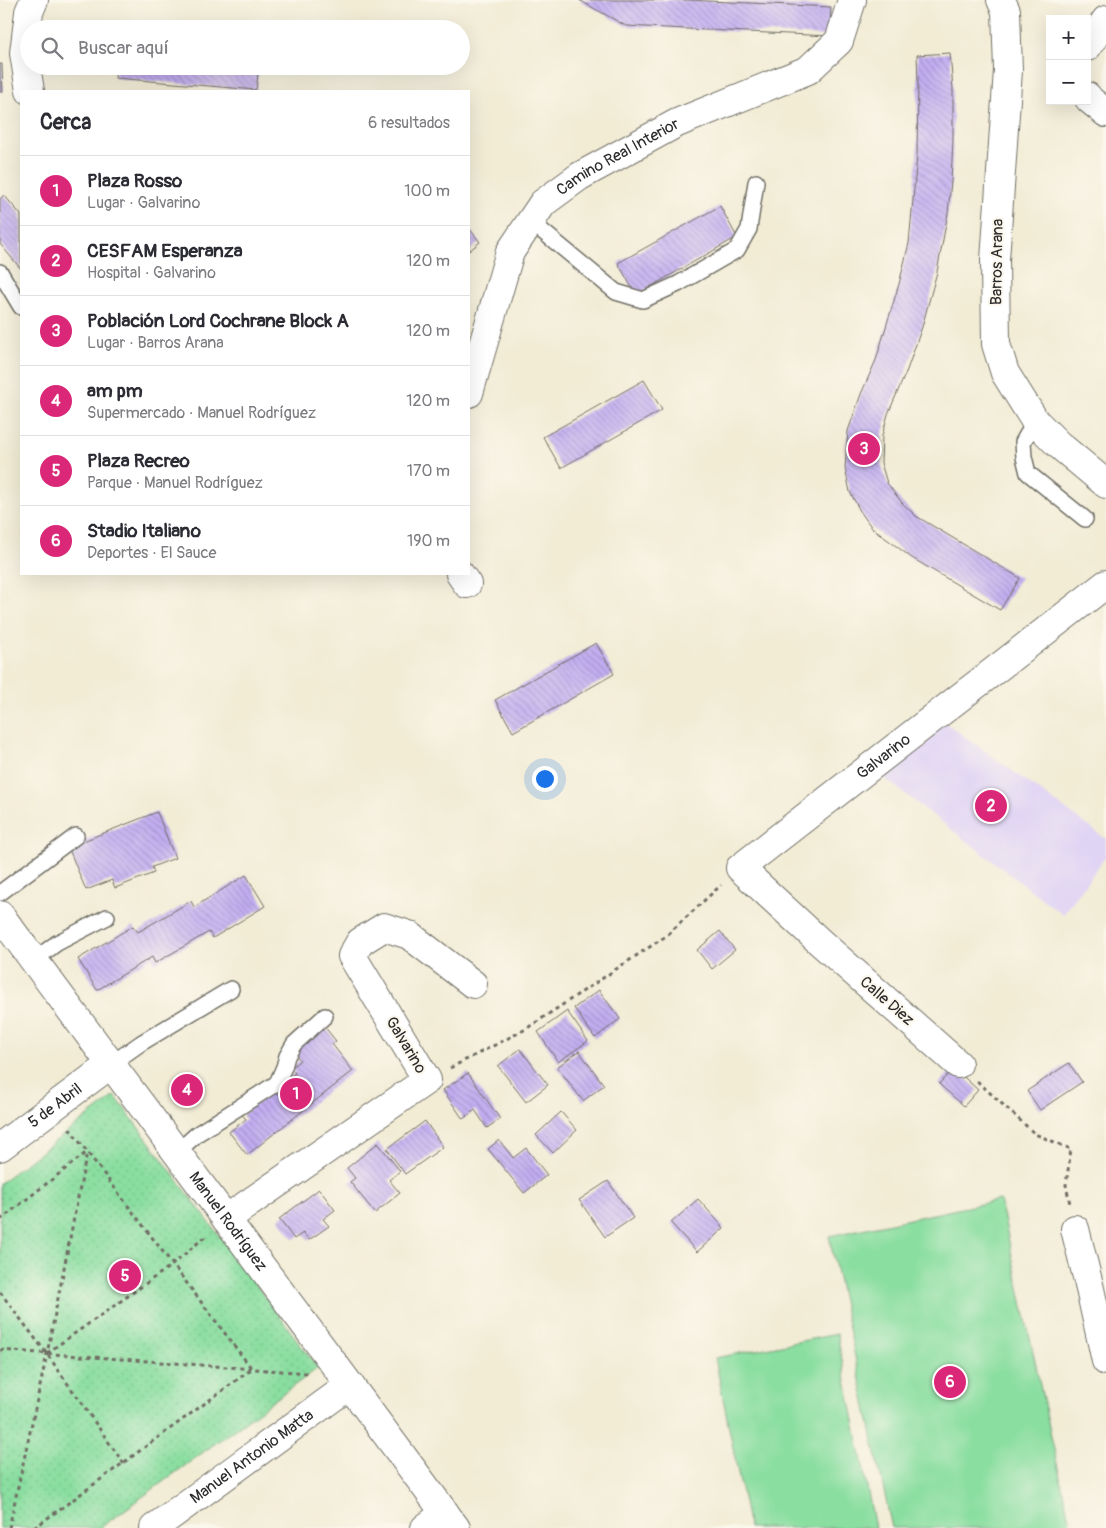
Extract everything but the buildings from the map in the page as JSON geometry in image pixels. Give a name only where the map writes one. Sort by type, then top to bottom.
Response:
[{"type":"street","points":[[28,20],[34,0]]},
{"type":"street","name":"Camino Real Interior","points":[[470,390],[510,252],[543,203],[580,176],[677,123],[808,70],[839,41],[852,0]]},
{"type":"street","name":"Barros Arana","points":[[1001,0],[1006,11],[1008,70],[994,260],[996,344],[1005,373],[1035,421],[1058,444],[1106,483]]},
{"type":"street","points":[[1091,41],[1106,20]]},
{"type":"street","points":[[27,75],[30,90]]},
{"type":"street","points":[[1091,101],[1106,113]]},
{"type":"street","name":"Galvarino","points":[[740,868],[1106,584]]},
{"type":"street","name":"Calle Diez","points":[[740,868],[820,942],[958,1064]]},
{"type":"street","name":"Manuel Rodríguez","points":[[0,916],[346,1381],[442,1523]]},
{"type":"street","name":"Galvarino","points":[[226,1219],[427,1080],[352,956],[360,942],[384,927],[409,936],[473,984]]},
{"type":"street","name":"5 de Abril","points":[[0,1147],[111,1064]]},
{"type":"street","points":[[1075,1229],[1106,1361]]},
{"type":"street","name":"Manuel Antonio Matta","points":[[154,1528],[346,1381]]},
{"type":"lane","points":[[530,221],[616,292],[643,300],[678,284],[737,250],[749,229],[756,182]]},
{"type":"lane","points":[[0,272],[20,305]]},
{"type":"lane","points":[[1035,421],[1023,442],[1028,473],[1085,519]]},
{"type":"lane","points":[[0,893],[76,836]]},
{"type":"lane","points":[[33,960],[57,943],[107,917]]},
{"type":"lane","points":[[111,1064],[141,1042],[231,989]]},
{"type":"lane","points":[[176,1153],[198,1134],[277,1083],[284,1067],[286,1056],[294,1044],[325,1016]]},
{"type":"path","points":[[427,1080],[526,1029],[666,936],[740,868]]},
{"type":"path","points":[[958,1064],[1035,1134],[1071,1149],[1066,1185]]},
{"type":"path","points":[[0,1220],[87,1152]]},
{"type":"path","points":[[87,1152],[252,1369]]},
{"type":"path","points":[[10,1528],[87,1152]]},
{"type":"path","points":[[47,1354],[172,1264],[226,1219]]},
{"type":"path","points":[[0,1292],[47,1354],[124,1464]]},
{"type":"path","points":[[0,1350],[252,1369],[346,1381]]},
{"type":"path","points":[[34,1528],[252,1369]]},
{"type":"shaded area","points":[[942,720],[1106,839],[1106,856],[1063,915],[879,774]]},
{"type":"green space","points":[[115,1096],[318,1368],[100,1528],[0,1528],[0,1183]]},
{"type":"green space","points":[[1000,1200],[1071,1528],[892,1528],[829,1236]]},
{"type":"green space","points":[[837,1334],[875,1528],[749,1528],[715,1358]]},
{"type":"place","name":"Población Lord Cochrane Block A","points":[[864,449]]},
{"type":"place","name":"CESFAM Esperanza","points":[[991,806]]},
{"type":"place","name":"am pm","points":[[187,1090]]},
{"type":"place","name":"Plaza Rosso","points":[[296,1094]]},
{"type":"place","name":"Plaza Recreo","points":[[125,1276]]},
{"type":"place","name":"Stadio Italiano","points":[[950,1382]]}]
